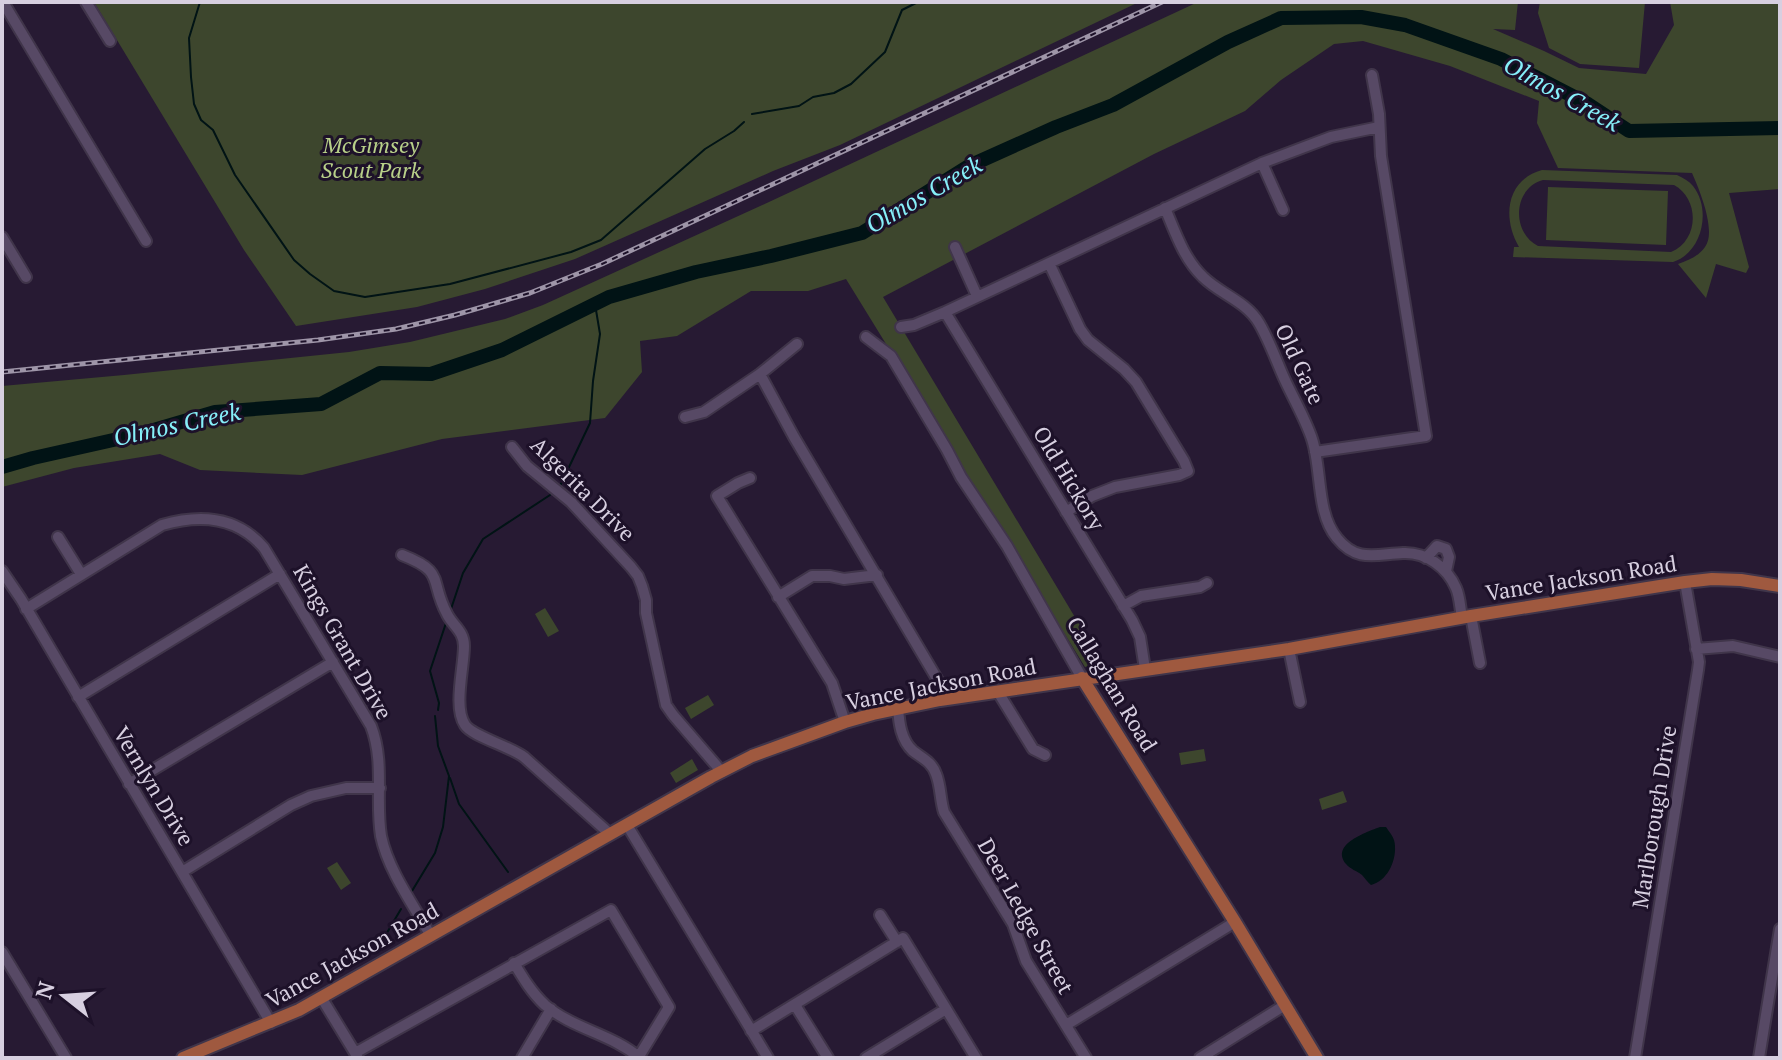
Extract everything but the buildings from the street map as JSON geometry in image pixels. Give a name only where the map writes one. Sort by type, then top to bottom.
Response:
[{"type":"main road","name":"Vance Jackson Road","points":[[183,1058],[271,1023],[321,997],[752,756],[845,722],[949,699],[1289,649],[1466,616],[1685,582],[1741,580],[1780,586]]},
{"type":"main road","name":"Callaghan Road","points":[[1082,678],[1317,1058]]},
{"type":"street","points":[[3,2],[146,241]]},
{"type":"street","points":[[86,2],[110,41]]},
{"type":"street","points":[[1315,452],[1426,436],[1381,156],[1379,114],[1372,75]]},
{"type":"street","points":[[901,327],[945,312],[1262,163],[1331,137],[1379,127]]},
{"type":"street","points":[[1262,163],[1283,210]]},
{"type":"street","name":"Old Gate","points":[[1165,208],[1196,270],[1210,284],[1242,304],[1259,323],[1312,438],[1327,521],[1347,555],[1412,553],[1426,558]]},
{"type":"street","points":[[2,237],[26,277]]},
{"type":"street","points":[[955,247],[977,296]]},
{"type":"street","points":[[1049,263],[1080,329],[1088,340],[1136,382],[1188,471],[1115,487],[1092,496],[1066,512]]},
{"type":"street","name":"Old Hickory","points":[[945,312],[1123,606],[1140,637],[1145,669]]},
{"type":"street","name":"Callaghan Road","points":[[866,337],[891,356],[961,477],[1015,558],[1082,678]]},
{"type":"street","points":[[685,417],[704,412],[797,344]]},
{"type":"street","points":[[760,374],[949,699]]},
{"type":"street","name":"Algerita Drive","points":[[512,447],[527,466],[581,511],[638,576],[646,600],[646,613],[666,705],[722,772]]},
{"type":"street","points":[[750,478],[717,496],[832,683],[845,722]]},
{"type":"street","name":"Kings Grant Drive","points":[[81,574],[152,530],[181,521],[220,521],[245,529],[264,548],[367,718],[378,753],[380,828],[384,849],[431,936]]},
{"type":"street","points":[[26,609],[81,574],[58,537]]},
{"type":"street","points":[[1446,571],[1449,557],[1446,549],[1437,546],[1426,558],[1446,571],[1456,587],[1480,663]]},
{"type":"street","points":[[402,555],[421,563],[433,574],[447,615],[461,633],[464,646],[459,711],[467,729],[524,757],[610,834]]},
{"type":"street","name":"Vernlyn Drive","points":[[2,571],[271,1023]]},
{"type":"street","points":[[78,697],[280,574]]},
{"type":"street","points":[[778,597],[807,577],[844,579],[877,575]]},
{"type":"street","name":"Marlborough Drive","points":[[1635,1058],[1699,662],[1685,582]]},
{"type":"street","points":[[1123,606],[1141,596],[1200,587],[1207,583]]},
{"type":"street","points":[[1696,649],[1733,646],[1780,657]]},
{"type":"street","points":[[1289,649],[1300,702]]},
{"type":"street","points":[[129,784],[333,662]]},
{"type":"street","points":[[998,692],[1033,749],[1045,755]]},
{"type":"street","name":"Deer Ledge Street","points":[[898,708],[905,740],[936,774],[944,812],[1013,924],[1026,961],[1086,1058]]},
{"type":"street","points":[[182,872],[311,796],[346,788],[380,788]]},
{"type":"street","points":[[627,825],[768,1058]]},
{"type":"street","points":[[321,997],[356,1055],[514,963],[611,910],[669,1007],[639,1058],[620,1043],[551,1009],[529,987],[514,963]]},
{"type":"street","points":[[880,915],[900,940],[976,1058]]},
{"type":"street","points":[[1066,1025],[1235,922]]},
{"type":"street","points":[[1759,1058],[1780,929]]},
{"type":"street","points":[[751,1031],[900,940]]},
{"type":"street","points":[[2,952],[66,1058]]},
{"type":"street","points":[[795,1005],[828,1058]]},
{"type":"street","points":[[1200,1058],[1285,1005]]},
{"type":"street","points":[[522,1058],[551,1009]]},
{"type":"street","points":[[866,1058],[946,1009]]},
{"type":"green space","name":"McGimsey Scout Park","points":[[94,2],[1139,2],[840,145],[773,171],[575,259],[485,289],[417,307],[296,326],[244,250]]},
{"type":"green space","points":[[1198,2],[1518,2],[1515,30],[1493,29],[1579,68],[1646,74],[1674,25],[1670,2],[1780,2],[1780,189],[1729,193],[1749,267],[1746,273],[1716,264],[1706,298],[1678,264],[1693,258],[1708,240],[1706,210],[1692,173],[1558,168],[1537,123],[1539,101],[1450,66],[1363,41],[1334,44],[1281,80],[1245,111],[1154,154],[883,297],[1103,664],[1085,667],[846,279],[808,291],[751,291],[677,336],[640,341],[642,372],[605,418],[442,439],[302,475],[200,470],[160,454],[74,468],[2,487],[2,386],[349,352],[410,342],[505,319],[543,305],[758,207]]},
{"type":"green space","points":[[1540,2],[1645,2],[1639,68],[1580,64],[1549,48],[1538,13]]},
{"type":"green space","points":[[1542,170],[1677,175],[1691,184],[1699,196],[1703,218],[1701,230],[1691,250],[1673,262],[1513,257],[1514,247],[1519,247],[1510,224],[1511,201],[1514,191],[1530,175]],"holes":[[[1543,180],[1674,185],[1688,200],[1693,220],[1687,239],[1671,252],[1538,246],[1523,231],[1520,221],[1521,201],[1526,192]]]},
{"type":"green space","points":[[1548,187],[1668,191],[1666,245],[1546,240]]},
{"type":"green space","points":[[545,608],[559,631],[548,637],[535,614]]},
{"type":"green space","points":[[708,695],[714,705],[691,719],[685,708]]},
{"type":"green space","points":[[1204,749],[1206,761],[1181,765],[1179,753]]},
{"type":"green space","points":[[692,759],[698,770],[676,783],[670,773]]},
{"type":"green space","points":[[1343,791],[1347,802],[1322,810],[1319,799]]},
{"type":"green space","points":[[337,862],[351,883],[341,890],[327,868]]},
{"type":"shaded area","points":[[1386,827],[1392,836],[1395,852],[1386,875],[1371,885],[1346,864],[1342,857],[1343,850],[1352,840]]},
{"type":"waterway","points":[[200,2],[189,38],[194,104],[201,120],[213,130],[235,175],[294,260],[334,291],[365,297],[450,284],[571,252],[601,240],[705,149],[744,122]]},
{"type":"waterway","points":[[752,114],[799,106],[813,97],[834,93],[851,84],[885,52],[902,10],[918,2]]},
{"type":"waterway","name":"Olmos Creek","points":[[2,467],[140,434],[215,412],[321,404],[380,373],[431,374],[502,350],[609,297],[696,272],[862,233],[969,166],[1113,105],[1228,42],[1281,18],[1361,17],[1405,25],[1501,59],[1588,104],[1629,131],[1780,128]]},
{"type":"waterway","points":[[560,486],[590,423],[600,334],[595,304]]},
{"type":"waterway","points":[[451,609],[463,573],[483,539],[550,495]]},
{"type":"waterway","points":[[438,710],[430,671],[446,623]]},
{"type":"waterway","points":[[412,891],[435,853],[443,827],[449,776],[438,746],[435,716]]},
{"type":"waterway","points":[[450,778],[459,804],[508,872]]},
{"type":"waterway","points":[[378,948],[401,909]]},
{"type":"railway","points":[[2,372],[318,340],[396,329],[530,293],[602,264],[1162,2]]}]
